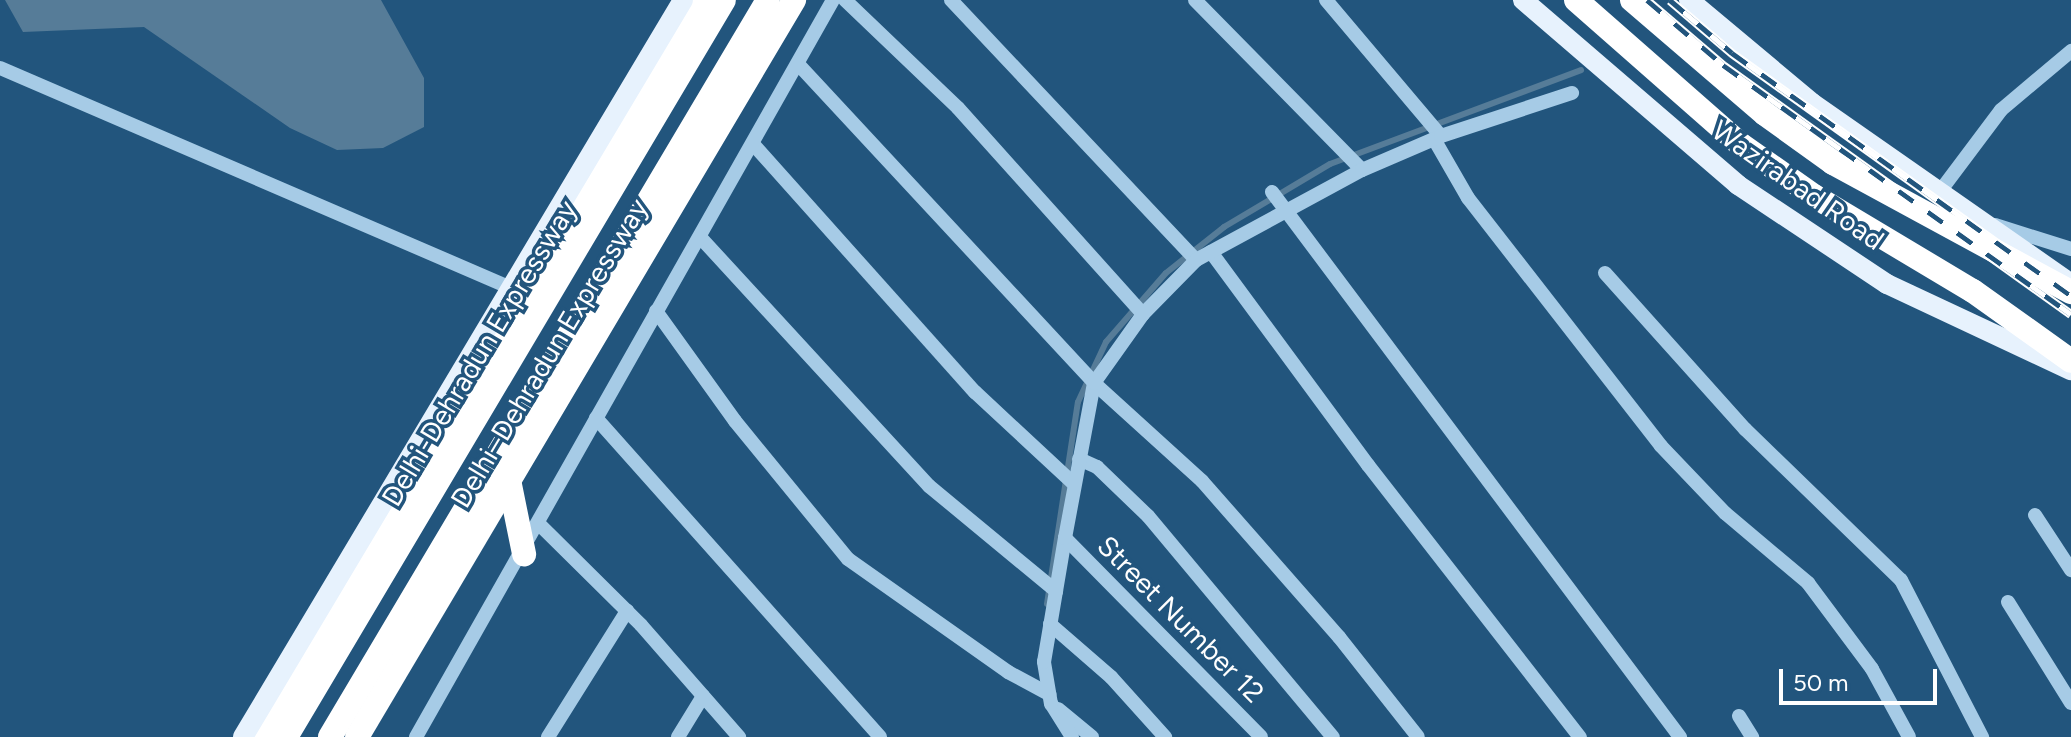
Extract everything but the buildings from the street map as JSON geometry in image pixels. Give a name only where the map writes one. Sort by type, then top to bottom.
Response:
[{"type":"highway","name":"Delhi–Dehradun Expressway","points":[[262,737],[700,0]]},
{"type":"highway","name":"Delhi-Dehradun Expressway","points":[[286,737],[724,0]]},
{"type":"highway","points":[[330,737],[768,0]]},
{"type":"highway","name":"Delhi–Dehradun Expressway","points":[[357,737],[794,0]]},
{"type":"highway","name":"Wazirabad Road","points":[[1576,0],[1740,144],[1887,241],[1973,291],[2071,361]]},
{"type":"highway","name":"Wazirabad Road","points":[[1632,0],[1765,114],[1906,206],[2071,292]]},
{"type":"highway","points":[[509,480],[524,554]]},
{"type":"main road","points":[[243,737],[683,0]]},
{"type":"main road","name":"Wazirabad Road","points":[[1523,0],[1738,185],[1887,284],[2071,370]]},
{"type":"main road","points":[[1689,0],[1812,103],[1991,224],[2071,284]]},
{"type":"street","points":[[416,737],[524,554],[596,418],[833,0]]},
{"type":"street","points":[[845,0],[958,108],[1138,308]]},
{"type":"street","points":[[951,0],[1193,256]]},
{"type":"street","points":[[1195,0],[1354,160]]},
{"type":"street","points":[[1326,0],[1436,132],[1468,198],[1661,446],[1725,513],[1808,583],[1872,669],[1909,737]]},
{"type":"street","points":[[1941,190],[2001,110],[2071,51]]},
{"type":"street","points":[[798,64],[1090,379],[1202,481],[1339,637],[1418,737]]},
{"type":"street","points":[[0,68],[524,294]]},
{"type":"street","points":[[1072,737],[1045,694],[1044,662],[1051,588],[1065,538],[1066,477],[1079,459],[1090,379],[1138,308],[1193,256],[1211,252],[1279,202],[1354,160],[1436,132],[1572,93]]},
{"type":"street","points":[[753,144],[943,358],[1066,477]]},
{"type":"street","points":[[1279,202],[1680,737]]},
{"type":"street","points":[[1991,224],[2071,248]]},
{"type":"street","points":[[700,237],[929,486],[1051,588]]},
{"type":"street","points":[[1211,252],[1368,465],[1580,737]]},
{"type":"street","points":[[1605,273],[1745,429],[1901,580],[1982,737]]},
{"type":"street","points":[[656,311],[735,421],[848,559],[1045,694],[1092,737]]},
{"type":"street","points":[[596,418],[880,737]]},
{"type":"street","points":[[1079,459],[1097,467],[1148,516],[1274,660],[1333,737]]},
{"type":"street","points":[[2035,515],[2071,570]]},
{"type":"street","points":[[540,525],[627,611],[739,737]]},
{"type":"street","name":"Street Number 12","points":[[1065,538],[1261,737]]},
{"type":"street","points":[[2008,602],[2071,703]]},
{"type":"street","points":[[548,737],[627,611]]},
{"type":"street","points":[[1050,624],[1111,677],[1165,737]]},
{"type":"street","points":[[678,737],[703,696]]},
{"type":"street","points":[[1739,716],[1752,737]]},
{"type":"water","points":[[5,0],[381,0],[424,78],[424,127],[383,148],[337,150],[290,128],[144,27],[23,32]]},
{"type":"waterway","points":[[1047,604],[1078,402],[1106,342],[1166,273],[1224,227],[1330,164],[1581,70]]},
{"type":"railway","points":[[1647,0],[1723,65],[2071,314]]},
{"type":"railway","points":[[1670,0],[1732,53],[2071,296]]}]
